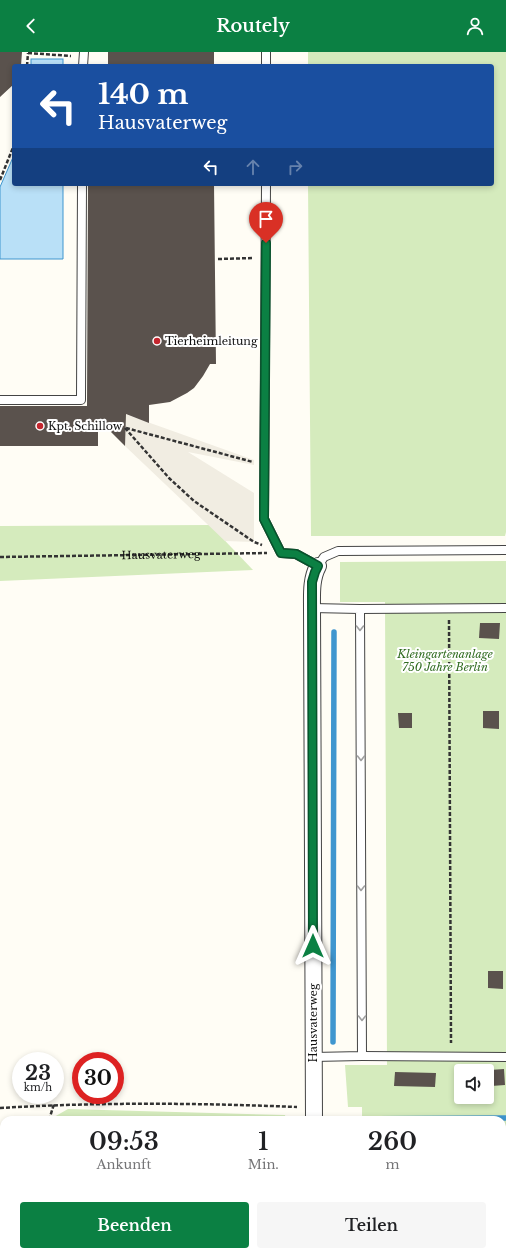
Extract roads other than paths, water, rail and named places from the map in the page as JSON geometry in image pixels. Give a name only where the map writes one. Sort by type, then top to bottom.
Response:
[{"type":"street","name":"Hausvaterweg","points":[[314,1114],[312,582],[318,566]]},
{"type":"lane","points":[[266,52],[266,64]]},
{"type":"lane","points":[[83,64],[84,54]]},
{"type":"lane","points":[[0,400],[81,400],[82,186]]},
{"type":"lane","points":[[266,186],[264,519],[281,553],[296,554],[318,566],[324,557],[338,551],[506,550]]},
{"type":"lane","points":[[312,608],[506,608]]},
{"type":"lane","points":[[360,609],[362,1056]]},
{"type":"lane","points":[[313,1057],[506,1057]]},
{"type":"water","points":[[31,59],[63,59],[63,64],[31,64]]},
{"type":"water","points":[[12,160],[12,186],[63,186],[63,259],[0,259],[0,187]]},
{"type":"waterway","points":[[333,1042],[334,632]]},
{"type":"place","name":"Tierheimleitung","points":[[157,341]]},
{"type":"place","name":"Kpt. Schillow","points":[[40,426]]},
{"type":"park label","name":"Kleingartenanlage 750 Jahre Berlin","points":[[445,660]]}]
